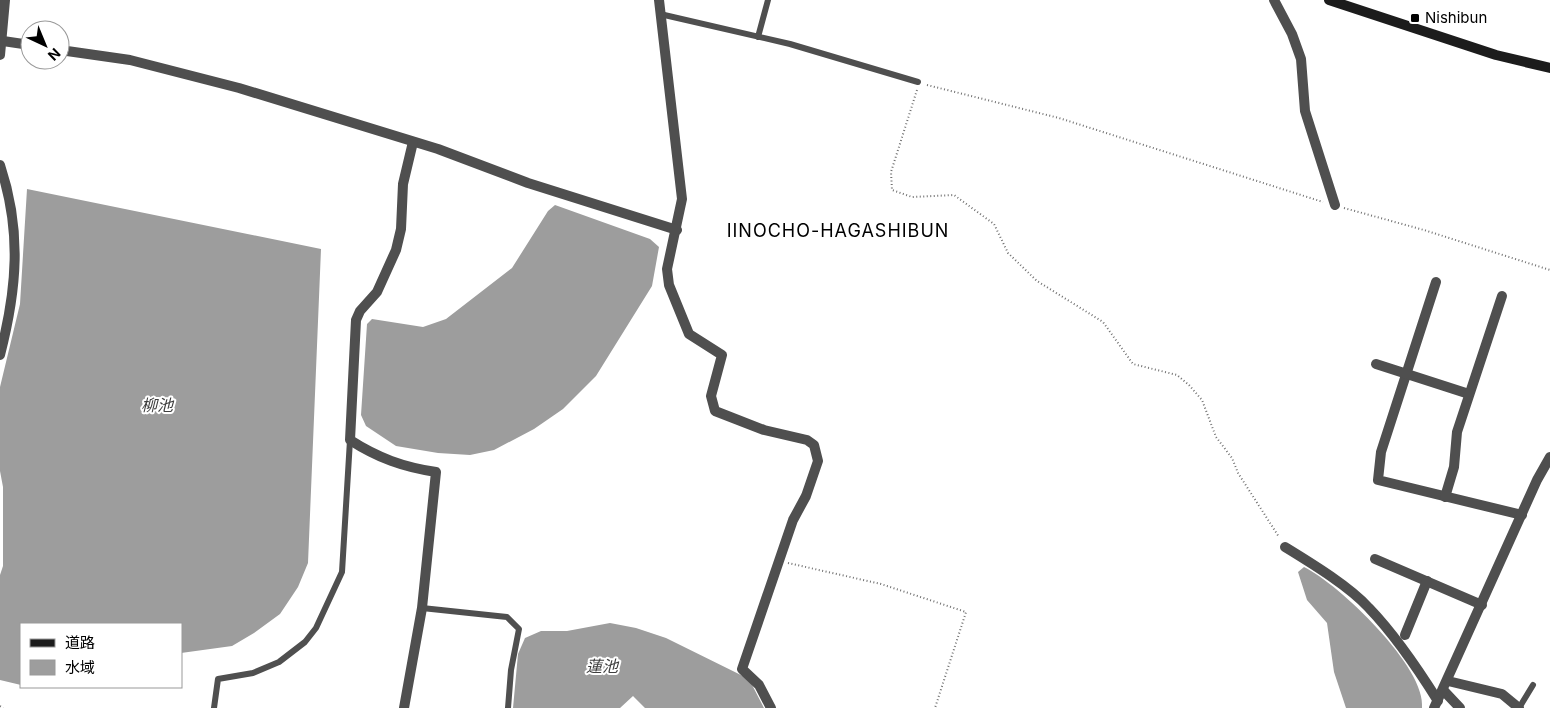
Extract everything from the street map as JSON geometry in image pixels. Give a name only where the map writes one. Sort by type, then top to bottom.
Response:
[{"type":"main road","points":[[1329,0],[1348,3],[1496,54],[1550,68]]},
{"type":"street","points":[[0,55],[3,41],[5,0]]},
{"type":"street","points":[[659,0],[682,199],[677,230],[667,269],[669,285],[689,334],[722,355],[711,396],[715,411],[764,430],[808,440],[814,445],[818,461],[806,496],[793,520],[742,669],[759,685],[771,708]]},
{"type":"street","points":[[1274,0],[1292,34],[1300,59],[1305,111],[1335,205]]},
{"type":"street","points":[[3,41],[20,44]]},
{"type":"street","points":[[70,51],[130,60],[238,88],[438,149],[528,183],[677,230]]},
{"type":"street","points":[[404,708],[422,608],[436,472],[408,468],[387,461],[350,440],[356,320],[360,311],[377,292],[396,250],[401,229],[404,184],[413,142]]},
{"type":"street","points":[[0,165],[13,216],[15,243],[15,279],[8,324],[0,355]]},
{"type":"street","points":[[1436,282],[1381,452],[1378,480],[1522,515]]},
{"type":"street","points":[[1445,497],[1454,468],[1457,432],[1502,296]]},
{"type":"street","points":[[1376,364],[1469,394]]},
{"type":"street","points":[[1436,704],[1444,691],[1522,515],[1550,457]]},
{"type":"street","points":[[1285,547],[1311,562],[1369,607],[1428,684],[1436,704]]},
{"type":"street","points":[[1374,558],[1482,605]]},
{"type":"street","points":[[1404,636],[1427,582]]},
{"type":"street","points":[[1448,681],[1502,694],[1519,708]]},
{"type":"street","points":[[1444,691],[1460,708]]},
{"type":"lane","points":[[758,37],[768,0]]},
{"type":"lane","points":[[660,14],[790,44],[918,82]]},
{"type":"lane","points":[[214,708],[218,679],[253,673],[291,655],[316,628],[330,602],[342,572],[350,440]]},
{"type":"lane","points":[[422,608],[507,617],[519,629],[511,670],[508,708]]},
{"type":"lane","points":[[1519,708],[1533,685]]},
{"type":"path","points":[[1285,547],[1238,472],[1232,458],[1216,437],[1202,400],[1189,386],[1176,375],[1133,364],[1103,322],[1037,281],[1008,253],[994,224],[954,195],[912,197],[892,190],[891,172],[916,97],[918,82],[1059,118],[1550,270]]},
{"type":"path","points":[[779,561],[881,584],[966,612],[934,708]]},
{"type":"water","name":"柳池","points":[[27,189],[321,249],[308,563],[298,587],[280,614],[232,646],[182,653],[182,623],[20,623],[20,685],[0,680],[0,575],[3,566],[3,487],[0,471],[0,387],[20,304]]},
{"type":"water","points":[[555,205],[650,239],[659,247],[652,286],[596,376],[563,409],[534,429],[494,450],[470,455],[438,453],[396,446],[366,426],[361,415],[367,324],[372,319],[423,327],[446,319],[512,268],[548,211]]},
{"type":"water","points":[[1304,567],[1319,576],[1358,609],[1396,650],[1411,671],[1420,691],[1422,708],[1346,708],[1334,672],[1327,623],[1307,600],[1298,572]]},
{"type":"water","name":"蓮池","points":[[610,623],[636,628],[666,638],[749,679],[764,708],[645,708],[633,696],[620,708],[513,708],[518,654],[525,638],[541,631],[567,631]]},
{"type":"place","name":"Nishibun","points":[[1415,18]]},
{"type":"district","name":"IINOCHO-HAGASHIBUN","points":[[838,231]]}]
